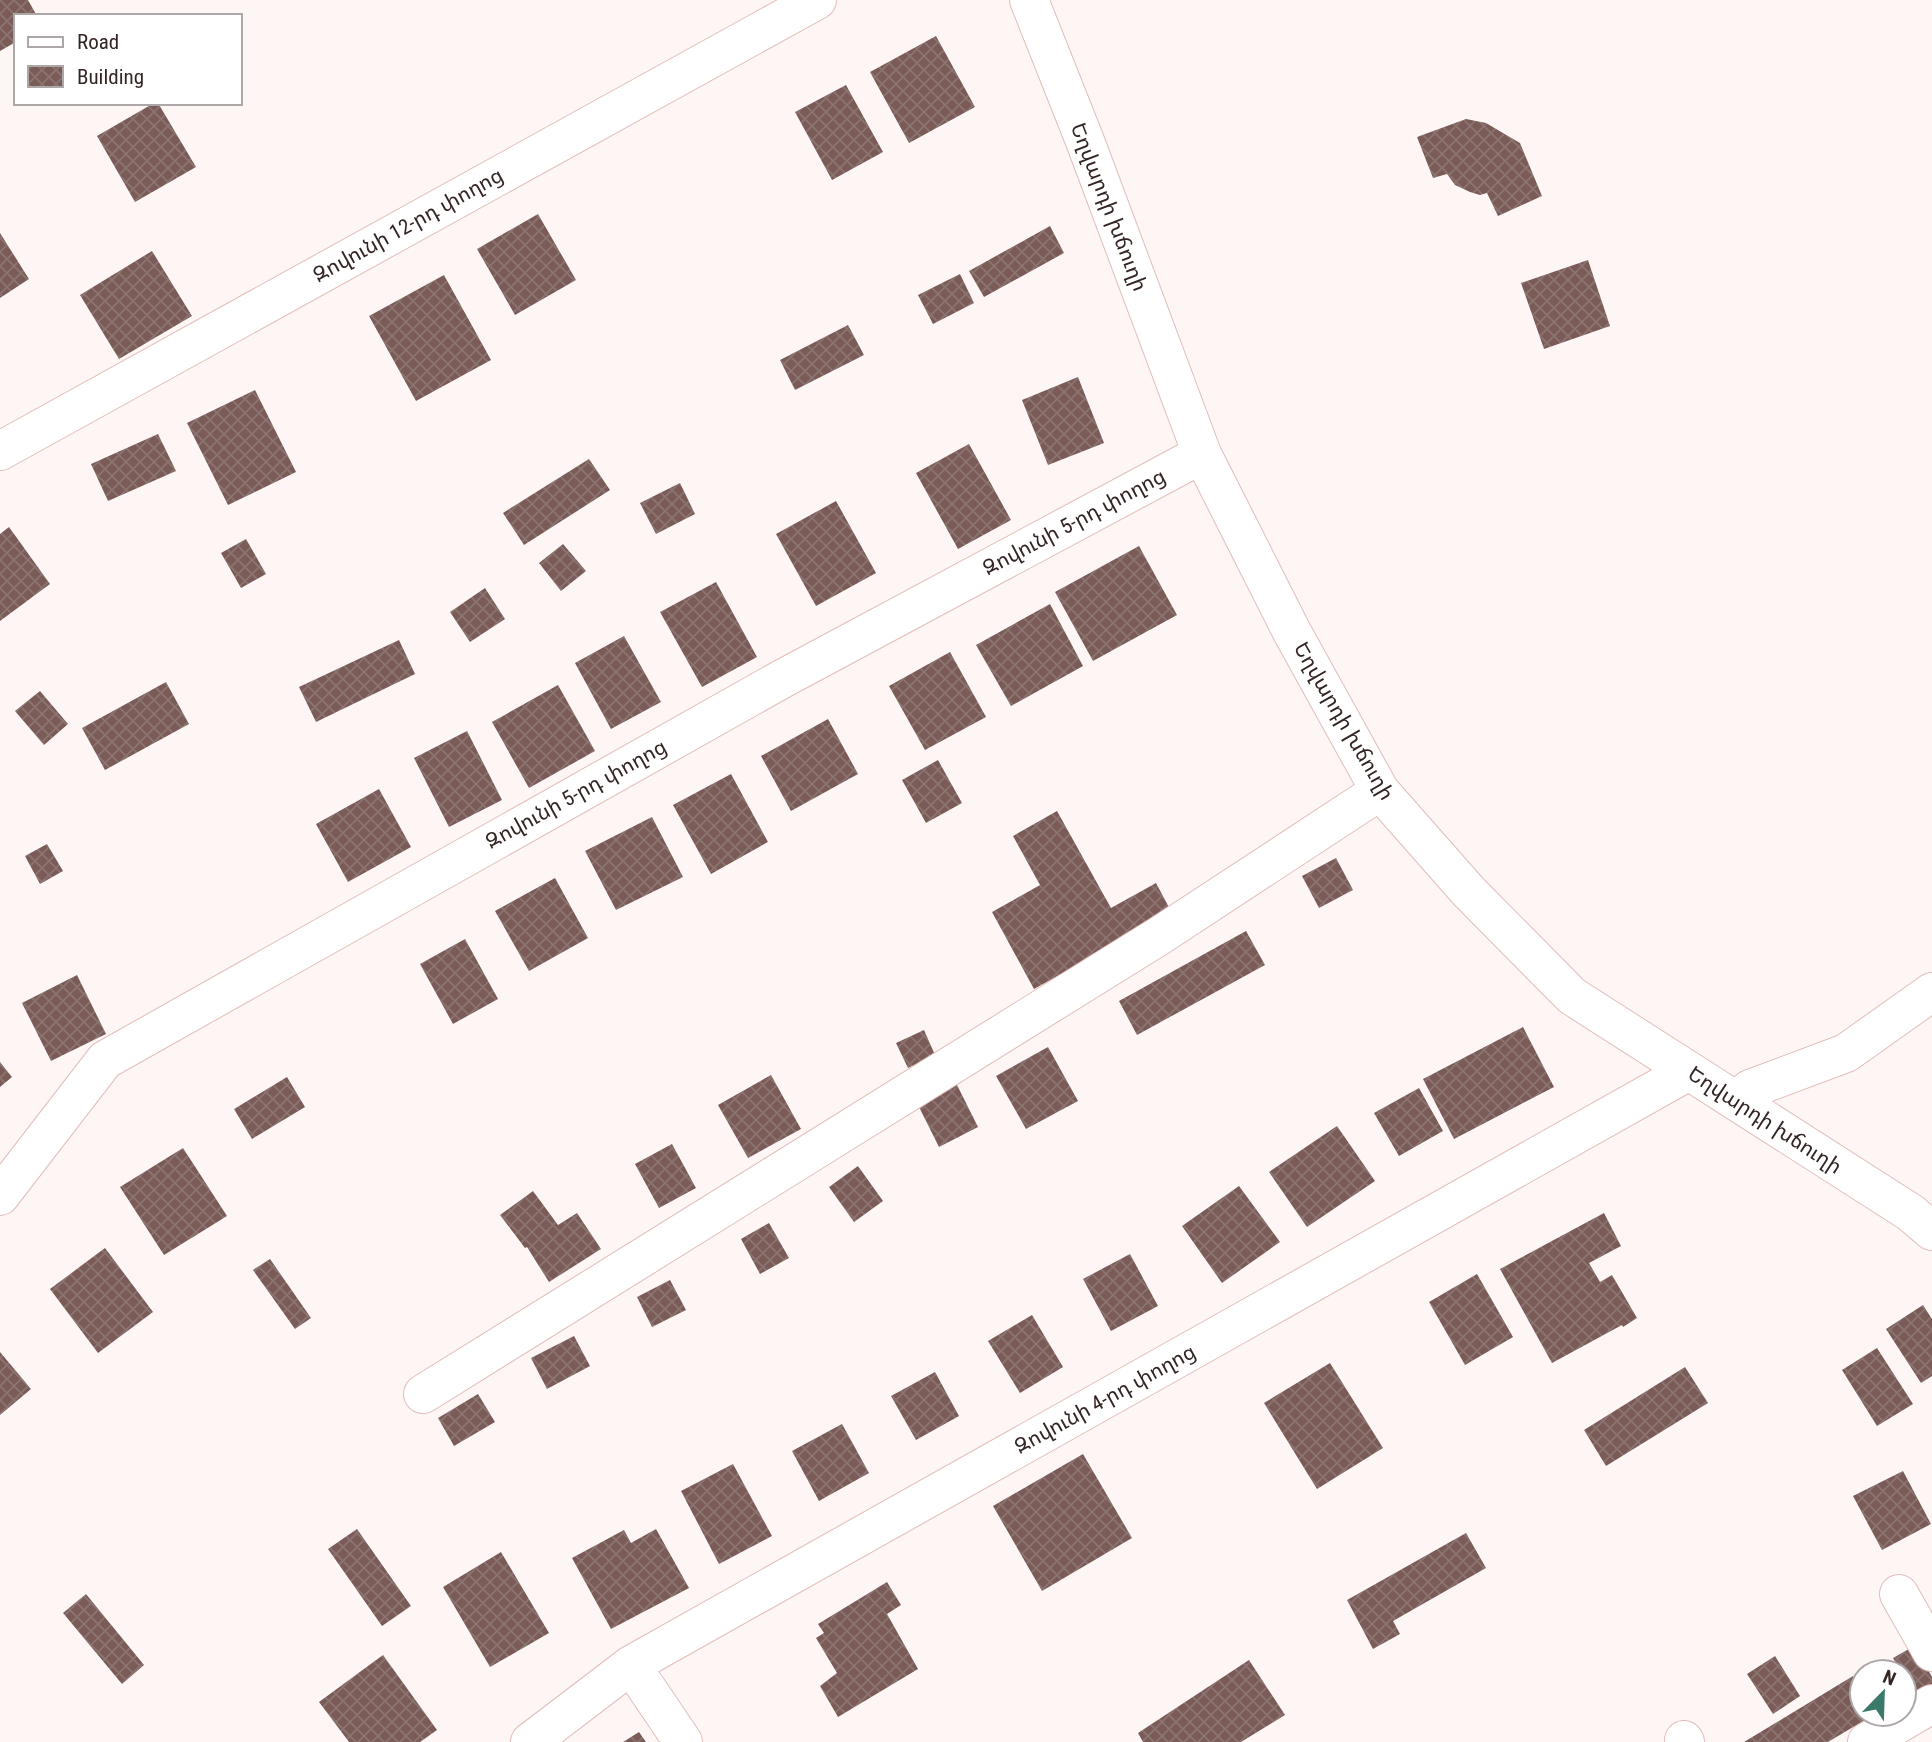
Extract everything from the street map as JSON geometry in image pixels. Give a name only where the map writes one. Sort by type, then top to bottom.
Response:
[{"type":"street","name":"Զովունի 12-րդ փողոց","points":[[0,451],[817,0]]},
{"type":"street","name":"Եղվարդի խճուղի","points":[[1029,0],[1085,141],[1202,454],[1292,632],[1380,791],[1469,892],[1572,996],[1911,1213],[1932,1231]]},
{"type":"street","name":"Զովունի 5-րդ փողոց","points":[[0,1196],[105,1060],[782,679],[1202,454]]},
{"type":"street","points":[[423,1394],[1159,936],[1380,791]]},
{"type":"street","points":[[1736,1101],[1750,1089],[1846,1053],[1932,992]]},
{"type":"street","name":"Զովունի 4-րդ փողոց","points":[[530,1742],[632,1665],[1689,1071]]},
{"type":"street","points":[[1899,1594],[1932,1652]]},
{"type":"street","points":[[632,1665],[683,1742]]},
{"type":"street","points":[[1867,1742],[1932,1704]]},
{"type":"building","points":[[0,0],[28,0],[36,14],[14,14],[14,43],[0,51]]},
{"type":"building","points":[[936,36],[975,107],[909,143],[870,72]]},
{"type":"building","points":[[846,85],[883,152],[832,180],[795,112]]},
{"type":"building","points":[[151,105],[159,105],[196,167],[135,202],[97,136]]},
{"type":"building","points":[[1466,119],[1486,123],[1520,143],[1542,196],[1498,216],[1487,193],[1480,195],[1455,185],[1447,174],[1433,178],[1417,137]]},
{"type":"building","points":[[538,214],[576,280],[515,315],[477,249]]},
{"type":"building","points":[[1050,226],[1064,253],[984,297],[969,271]]},
{"type":"building","points":[[0,233],[29,279],[0,298]]},
{"type":"building","points":[[152,251],[192,316],[119,359],[80,295]]},
{"type":"building","points":[[1588,260],[1610,326],[1544,349],[1521,283]]},
{"type":"building","points":[[960,274],[974,303],[933,324],[918,295]]},
{"type":"building","points":[[444,275],[491,360],[416,401],[369,316]]},
{"type":"building","points":[[848,325],[864,355],[795,390],[780,360]]},
{"type":"building","points":[[1078,377],[1104,443],[1048,465],[1022,400]]},
{"type":"building","points":[[255,390],[296,472],[228,505],[187,423]]},
{"type":"building","points":[[158,434],[176,471],[108,501],[91,464]]},
{"type":"building","points":[[969,444],[1011,520],[958,549],[916,473]]},
{"type":"building","points":[[589,459],[610,490],[524,545],[503,513]]},
{"type":"building","points":[[680,483],[695,514],[656,534],[640,503]]},
{"type":"building","points":[[836,501],[876,573],[816,606],[776,534]]},
{"type":"building","points":[[9,527],[50,584],[0,621],[0,534]]},
{"type":"building","points":[[246,539],[266,574],[241,588],[221,553]]},
{"type":"building","points":[[563,544],[586,571],[561,591],[539,563]]},
{"type":"building","points":[[1139,546],[1177,615],[1093,661],[1055,592]]},
{"type":"building","points":[[716,582],[757,657],[702,687],[660,612]]},
{"type":"building","points":[[485,588],[505,619],[470,642],[450,612]]},
{"type":"building","points":[[1050,604],[1083,666],[1011,706],[976,645]]},
{"type":"building","points":[[624,636],[661,702],[611,729],[575,663]]},
{"type":"building","points":[[399,640],[415,674],[316,722],[299,687]]},
{"type":"building","points":[[950,652],[986,717],[925,750],[889,686]]},
{"type":"building","points":[[166,682],[189,724],[105,770],[82,728]]},
{"type":"building","points":[[558,685],[595,751],[529,788],[492,722]]},
{"type":"building","points":[[40,691],[68,724],[44,745],[15,711]]},
{"type":"building","points":[[828,719],[858,774],[791,811],[761,756]]},
{"type":"building","points":[[467,731],[502,800],[449,827],[414,758]]},
{"type":"building","points":[[938,760],[962,803],[926,823],[902,780]]},
{"type":"building","points":[[731,774],[768,842],[711,874],[673,805]]},
{"type":"building","points":[[379,789],[411,847],[348,882],[316,824]]},
{"type":"building","points":[[1057,811],[1111,908],[1156,883],[1172,913],[1034,989],[992,912],[1040,885],[1013,836]]},
{"type":"building","points":[[652,817],[683,877],[616,910],[585,851]]},
{"type":"building","points":[[47,844],[63,871],[40,884],[25,856]]},
{"type":"building","points":[[1336,858],[1353,890],[1319,908],[1302,876]]},
{"type":"building","points":[[555,878],[588,938],[529,971],[495,911]]},
{"type":"building","points":[[1246,931],[1265,965],[1137,1035],[1119,1001]]},
{"type":"building","points":[[465,939],[498,999],[453,1024],[420,964]]},
{"type":"building","points":[[77,975],[106,1034],[51,1061],[22,1003]]},
{"type":"building","points":[[1523,1027],[1554,1087],[1454,1139],[1423,1079]]},
{"type":"building","points":[[924,1030],[935,1055],[908,1068],[896,1043]]},
{"type":"building","points":[[1048,1047],[1078,1101],[1026,1129],[996,1076]]},
{"type":"building","points":[[0,1062],[12,1077],[0,1087]]},
{"type":"building","points":[[771,1075],[801,1129],[748,1158],[718,1105]]},
{"type":"building","points":[[287,1077],[305,1107],[252,1139],[234,1109]]},
{"type":"building","points":[[956,1083],[978,1127],[939,1147],[917,1103]]},
{"type":"building","points":[[1419,1088],[1443,1131],[1399,1156],[1374,1113]]},
{"type":"building","points":[[1337,1126],[1375,1181],[1307,1227],[1269,1172]]},
{"type":"building","points":[[672,1144],[696,1188],[659,1208],[635,1164]]},
{"type":"building","points":[[183,1148],[227,1216],[164,1255],[120,1187]]},
{"type":"building","points":[[858,1166],[883,1201],[854,1222],[829,1187]]},
{"type":"building","points":[[1239,1186],[1280,1242],[1222,1283],[1182,1226]]},
{"type":"building","points":[[533,1191],[558,1225],[577,1213],[601,1249],[549,1282],[527,1247],[525,1248],[500,1215]]},
{"type":"building","points":[[1604,1213],[1621,1246],[1589,1263],[1600,1282],[1612,1275],[1637,1318],[1552,1363],[1500,1269]]},
{"type":"building","points":[[769,1223],[789,1258],[760,1274],[741,1239]]},
{"type":"building","points":[[105,1248],[153,1312],[98,1353],[50,1289]]},
{"type":"building","points":[[1130,1254],[1158,1306],[1111,1331],[1083,1279]]},
{"type":"building","points":[[270,1259],[311,1318],[295,1329],[253,1270]]},
{"type":"building","points":[[1477,1274],[1513,1337],[1465,1365],[1429,1302]]},
{"type":"building","points":[[670,1280],[686,1310],[652,1327],[637,1297]]},
{"type":"building","points":[[1923,1305],[1932,1319],[1932,1376],[1921,1383],[1886,1329]]},
{"type":"building","points":[[1032,1315],[1063,1367],[1020,1393],[988,1341]]},
{"type":"building","points":[[574,1336],[590,1366],[547,1389],[531,1358]]},
{"type":"building","points":[[1877,1348],[1913,1404],[1877,1426],[1842,1370]]},
{"type":"building","points":[[0,1352],[31,1389],[0,1415]]},
{"type":"building","points":[[1330,1363],[1383,1448],[1317,1489],[1264,1403]]},
{"type":"building","points":[[1685,1367],[1708,1403],[1606,1466],[1584,1430]]},
{"type":"building","points":[[935,1372],[959,1416],[916,1440],[891,1396]]},
{"type":"building","points":[[478,1394],[495,1422],[454,1446],[438,1418]]},
{"type":"building","points":[[842,1424],[869,1473],[819,1501],[792,1451]]},
{"type":"building","points":[[1083,1454],[1132,1538],[1042,1591],[993,1506]]},
{"type":"building","points":[[733,1464],[772,1536],[719,1564],[681,1491]]},
{"type":"building","points":[[1903,1471],[1931,1524],[1882,1550],[1853,1496]]},
{"type":"building","points":[[357,1529],[411,1606],[382,1626],[328,1549]]},
{"type":"building","points":[[656,1529],[689,1588],[611,1629],[572,1558],[624,1530],[631,1543]]},
{"type":"building","points":[[1466,1533],[1486,1568],[1393,1621],[1400,1634],[1373,1649],[1347,1600]]},
{"type":"building","points":[[501,1552],[549,1633],[490,1667],[443,1587]]},
{"type":"building","points":[[887,1582],[901,1605],[887,1614],[918,1669],[838,1717],[820,1686],[837,1673],[816,1638],[824,1633],[818,1624]]},
{"type":"building","points":[[86,1594],[144,1665],[122,1684],[63,1613]]},
{"type":"building","points":[[1914,1646],[1932,1677],[1932,1685],[1918,1693],[1918,1658],[1893,1658]]},
{"type":"building","points":[[383,1655],[437,1730],[420,1742],[349,1742],[319,1702]]},
{"type":"building","points":[[1775,1656],[1800,1696],[1773,1714],[1747,1674]]},
{"type":"building","points":[[1249,1660],[1285,1715],[1241,1742],[1143,1742],[1138,1733]]},
{"type":"building","points":[[1848,1679],[1848,1728],[1852,1728],[1828,1742],[1744,1742]]},
{"type":"building","points":[[639,1732],[646,1742],[623,1742]]}]
